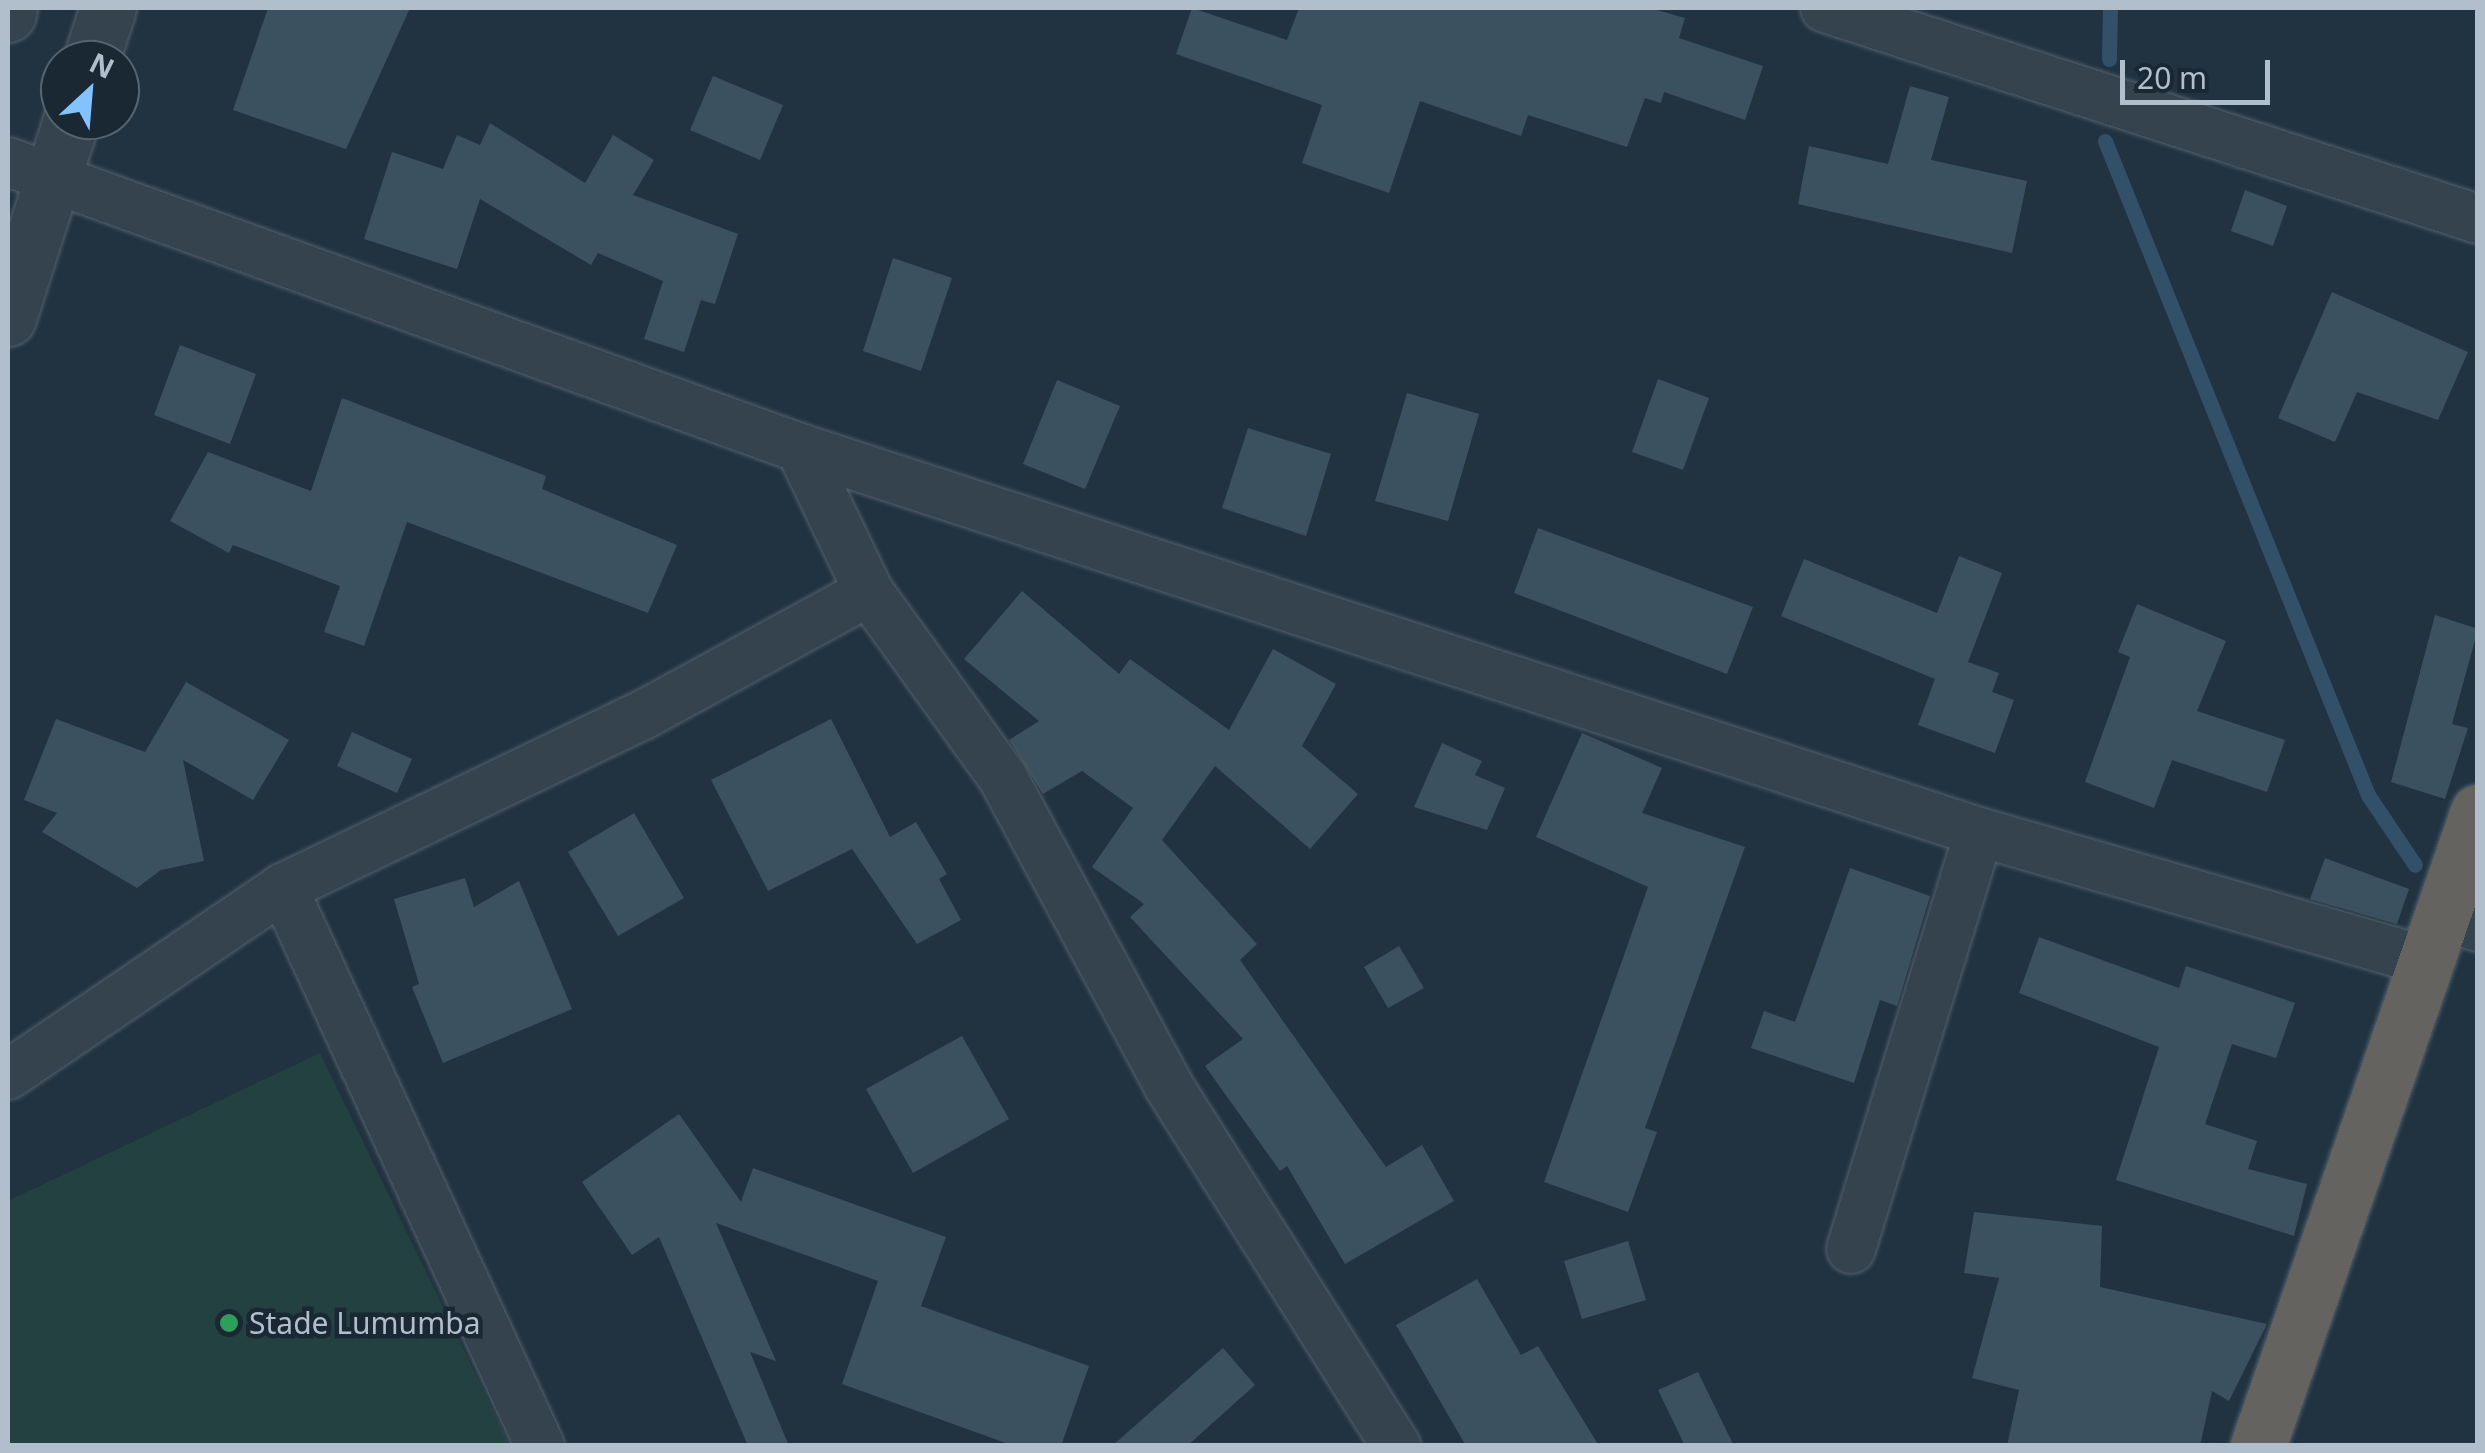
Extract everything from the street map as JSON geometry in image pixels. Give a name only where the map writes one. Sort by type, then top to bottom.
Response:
[{"type":"highway","points":[[2258,1446],[2451,935],[2478,812]]},
{"type":"street","points":[[98,40],[108,8]]},
{"type":"street","points":[[1825,8],[2478,219]]},
{"type":"street","points":[[8,318],[30,170],[55,140]]},
{"type":"street","points":[[30,170],[800,448],[1979,832],[2451,935]]},
{"type":"street","points":[[800,448],[868,592],[1003,778],[1168,1085],[1396,1446]]},
{"type":"street","points":[[8,1075],[282,888],[643,715],[868,592]]},
{"type":"street","points":[[1851,1249],[1979,832]]},
{"type":"street","points":[[282,888],[540,1446]]},
{"type":"green space","name":"Stade Lumumba","points":[[320,1053],[510,1445],[8,1445],[8,1201]]},
{"type":"building","points":[[268,8],[410,8],[346,149],[233,110]]},
{"type":"building","points":[[1192,8],[1287,40],[1299,8],[1650,8],[1685,18],[1679,38],[1763,66],[1745,120],[1664,92],[1661,103],[1645,98],[1627,147],[1528,115],[1521,136],[1420,101],[1389,193],[1302,163],[1322,105],[1176,54]]},
{"type":"building","points":[[713,76],[783,105],[760,160],[690,130]]},
{"type":"building","points":[[1910,86],[1949,97],[1931,160],[2027,181],[2012,253],[1798,204],[1809,146],[1888,164]]},
{"type":"building","points":[[490,123],[585,183],[613,135],[654,160],[633,195],[738,234],[715,304],[701,300],[684,352],[644,339],[663,281],[598,253],[591,265],[480,199],[457,269],[364,239],[392,152],[443,169],[457,135],[480,145]]},
{"type":"building","points":[[2245,190],[2287,206],[2273,246],[2231,231]]},
{"type":"building","points":[[893,258],[952,278],[921,371],[863,351]]},
{"type":"building","points":[[2332,292],[2468,352],[2438,420],[2357,392],[2335,442],[2278,418]]},
{"type":"building","points":[[180,345],[256,374],[230,444],[154,415]]},
{"type":"building","points":[[1658,379],[1709,398],[1683,470],[1632,452]]},
{"type":"building","points":[[1057,380],[1120,406],[1085,489],[1023,464]]},
{"type":"building","points":[[1407,393],[1479,414],[1448,521],[1375,501]]},
{"type":"building","points":[[342,398],[546,476],[542,489],[677,545],[648,613],[407,522],[364,646],[324,632],[340,586],[233,545],[229,553],[170,521],[208,452],[311,491]]},
{"type":"building","points":[[1248,428],[1331,454],[1306,536],[1222,508]]},
{"type":"building","points":[[1538,528],[1753,607],[1727,674],[1514,593]]},
{"type":"building","points":[[1959,556],[2002,573],[1968,662],[1999,673],[1992,692],[2014,700],[1995,753],[1918,725],[1935,679],[1781,616],[1804,559],[1937,613]]},
{"type":"building","points":[[1022,591],[1119,674],[1130,659],[1229,730],[1273,649],[1336,684],[1302,746],[1358,794],[1310,849],[1215,766],[1162,840],[1257,944],[1240,960],[1386,1167],[1422,1145],[1454,1201],[1345,1264],[1287,1166],[1280,1171],[1205,1066],[1243,1039],[1130,917],[1144,904],[1092,867],[1133,808],[1082,771],[1043,794],[1009,740],[1039,721],[964,659]]},
{"type":"building","points":[[2137,604],[2226,641],[2197,711],[2285,740],[2267,792],[2172,760],[2154,808],[2085,782],[2130,657],[2118,652]]},
{"type":"building","points":[[2435,615],[2478,629],[2452,724],[2468,728],[2445,799],[2391,782]]},
{"type":"building","points":[[186,682],[289,740],[253,800],[183,760],[204,861],[161,870],[137,888],[42,832],[57,813],[24,800],[56,719],[145,752]]},
{"type":"building","points":[[831,719],[890,837],[916,822],[947,874],[939,879],[961,920],[917,944],[852,849],[768,891],[711,780]]},
{"type":"building","points":[[352,732],[412,759],[397,793],[337,766]]},
{"type":"building","points":[[1582,733],[1662,768],[1642,813],[1745,847],[1645,1128],[1657,1132],[1628,1212],[1544,1182],[1648,887],[1536,837]]},
{"type":"building","points":[[1442,743],[1482,761],[1475,775],[1505,788],[1487,830],[1414,807]]},
{"type":"building","points":[[634,813],[684,898],[618,936],[568,852]]},
{"type":"building","points":[[2325,858],[2409,889],[2397,924],[2310,899]]},
{"type":"building","points":[[1850,868],[1930,896],[1897,1006],[1880,1000],[1854,1083],[1751,1048],[1764,1011],[1795,1022]]},
{"type":"building","points":[[465,878],[474,907],[519,881],[572,1009],[443,1063],[412,987],[419,984],[394,899]]},
{"type":"building","points":[[2039,937],[2179,988],[2186,966],[2295,1003],[2276,1058],[2232,1044],[2205,1124],[2257,1141],[2248,1169],[2307,1184],[2294,1236],[2116,1180],[2159,1047],[2019,993]]},
{"type":"building","points":[[1399,946],[1424,988],[1388,1008],[1364,967]]},
{"type":"building","points":[[962,1036],[1009,1119],[913,1173],[866,1089]]},
{"type":"building","points":[[679,1114],[741,1202],[753,1168],[946,1237],[921,1306],[1089,1366],[1061,1446],[1014,1446],[842,1384],[878,1281],[716,1223],[776,1361],[750,1352],[789,1446],[748,1446],[659,1237],[632,1255],[582,1182]]},
{"type":"building","points":[[1974,1212],[2102,1226],[2100,1287],[2267,1324],[2229,1401],[2212,1391],[2200,1446],[2007,1446],[2019,1390],[1972,1378],[1999,1278],[1964,1273]]},
{"type":"building","points":[[1628,1241],[1646,1300],[1582,1319],[1564,1261]]},
{"type":"building","points":[[1477,1279],[1521,1355],[1538,1346],[1599,1446],[1466,1446],[1396,1325]]},
{"type":"building","points":[[1223,1348],[1255,1385],[1187,1446],[1112,1446]]},
{"type":"building","points":[[1698,1372],[1734,1446],[1685,1446],[1658,1390]]},
{"type":"waterway","points":[[2109,59],[2110,8]]},
{"type":"waterway","points":[[2105,141],[2368,795],[2415,865]]},
{"type":"place","name":"Stade Lumumba","points":[[229,1323]]}]
